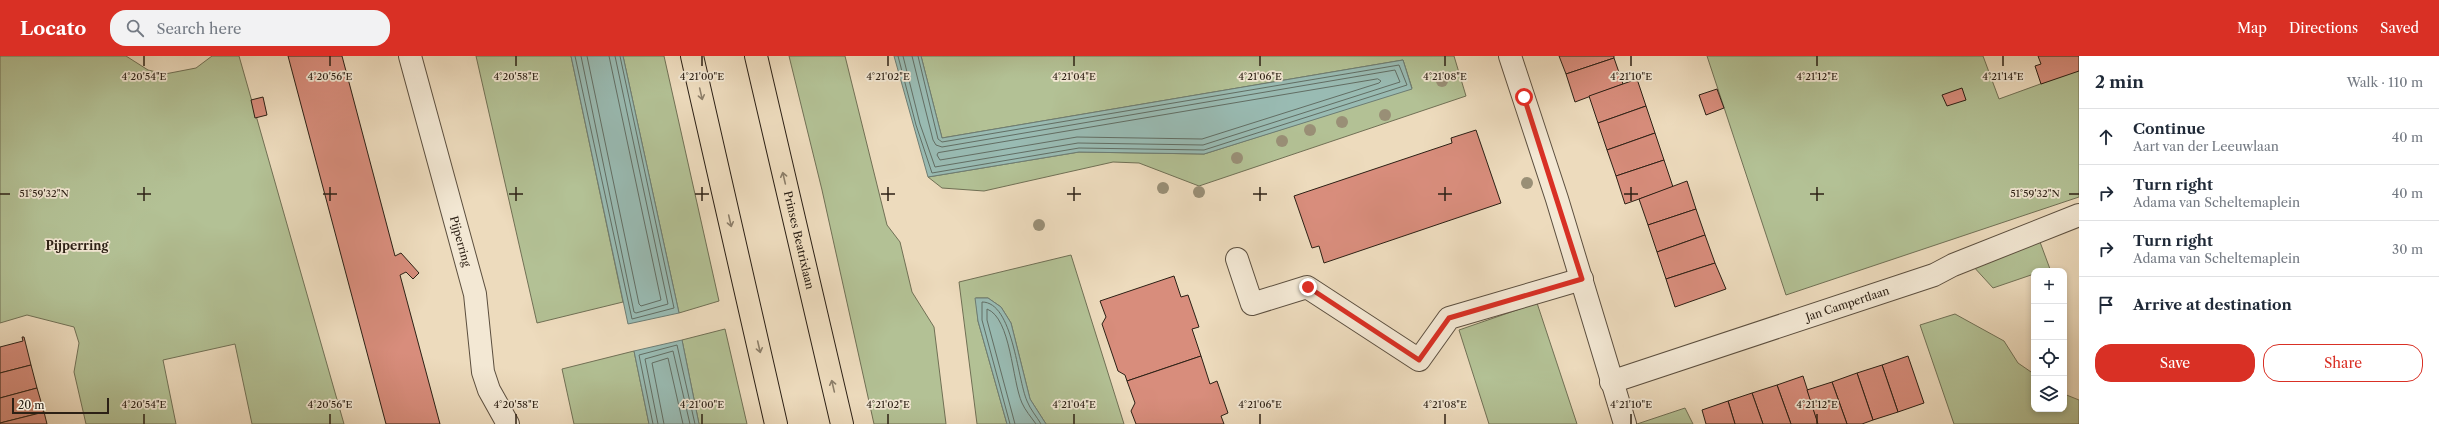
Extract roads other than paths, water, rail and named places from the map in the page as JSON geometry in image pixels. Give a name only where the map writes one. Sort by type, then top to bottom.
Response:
[{"type":"main road","points":[[692,56],[776,424]]},
{"type":"main road","name":"Prinses Beatrixlaan","points":[[756,56],[842,424]]},
{"type":"street","name":"Pijperring","points":[[410,56],[475,294],[483,372],[489,390],[508,424]]},
{"type":"street","points":[[1510,56],[1582,279],[1624,424]]},
{"type":"street","name":"Jan Campertlaan","points":[[1611,382],[1934,274],[2079,215]]},
{"type":"street","points":[[1237,259],[1252,304],[1308,287],[1419,360],[1449,318],[1582,279]]},
{"type":"water","points":[[571,56],[623,56],[679,313],[628,324]]},
{"type":"water","points":[[894,56],[921,56],[942,138],[1403,60],[1412,89],[1204,154],[1079,152],[928,177]]},
{"type":"water","points":[[975,298],[988,298],[1001,307],[1011,323],[1030,399],[1046,424],[1007,424],[978,321]]},
{"type":"water","points":[[682,340],[699,424],[649,424],[634,351]]},
{"type":"district","name":"Pijperring","points":[[77,245]]}]
